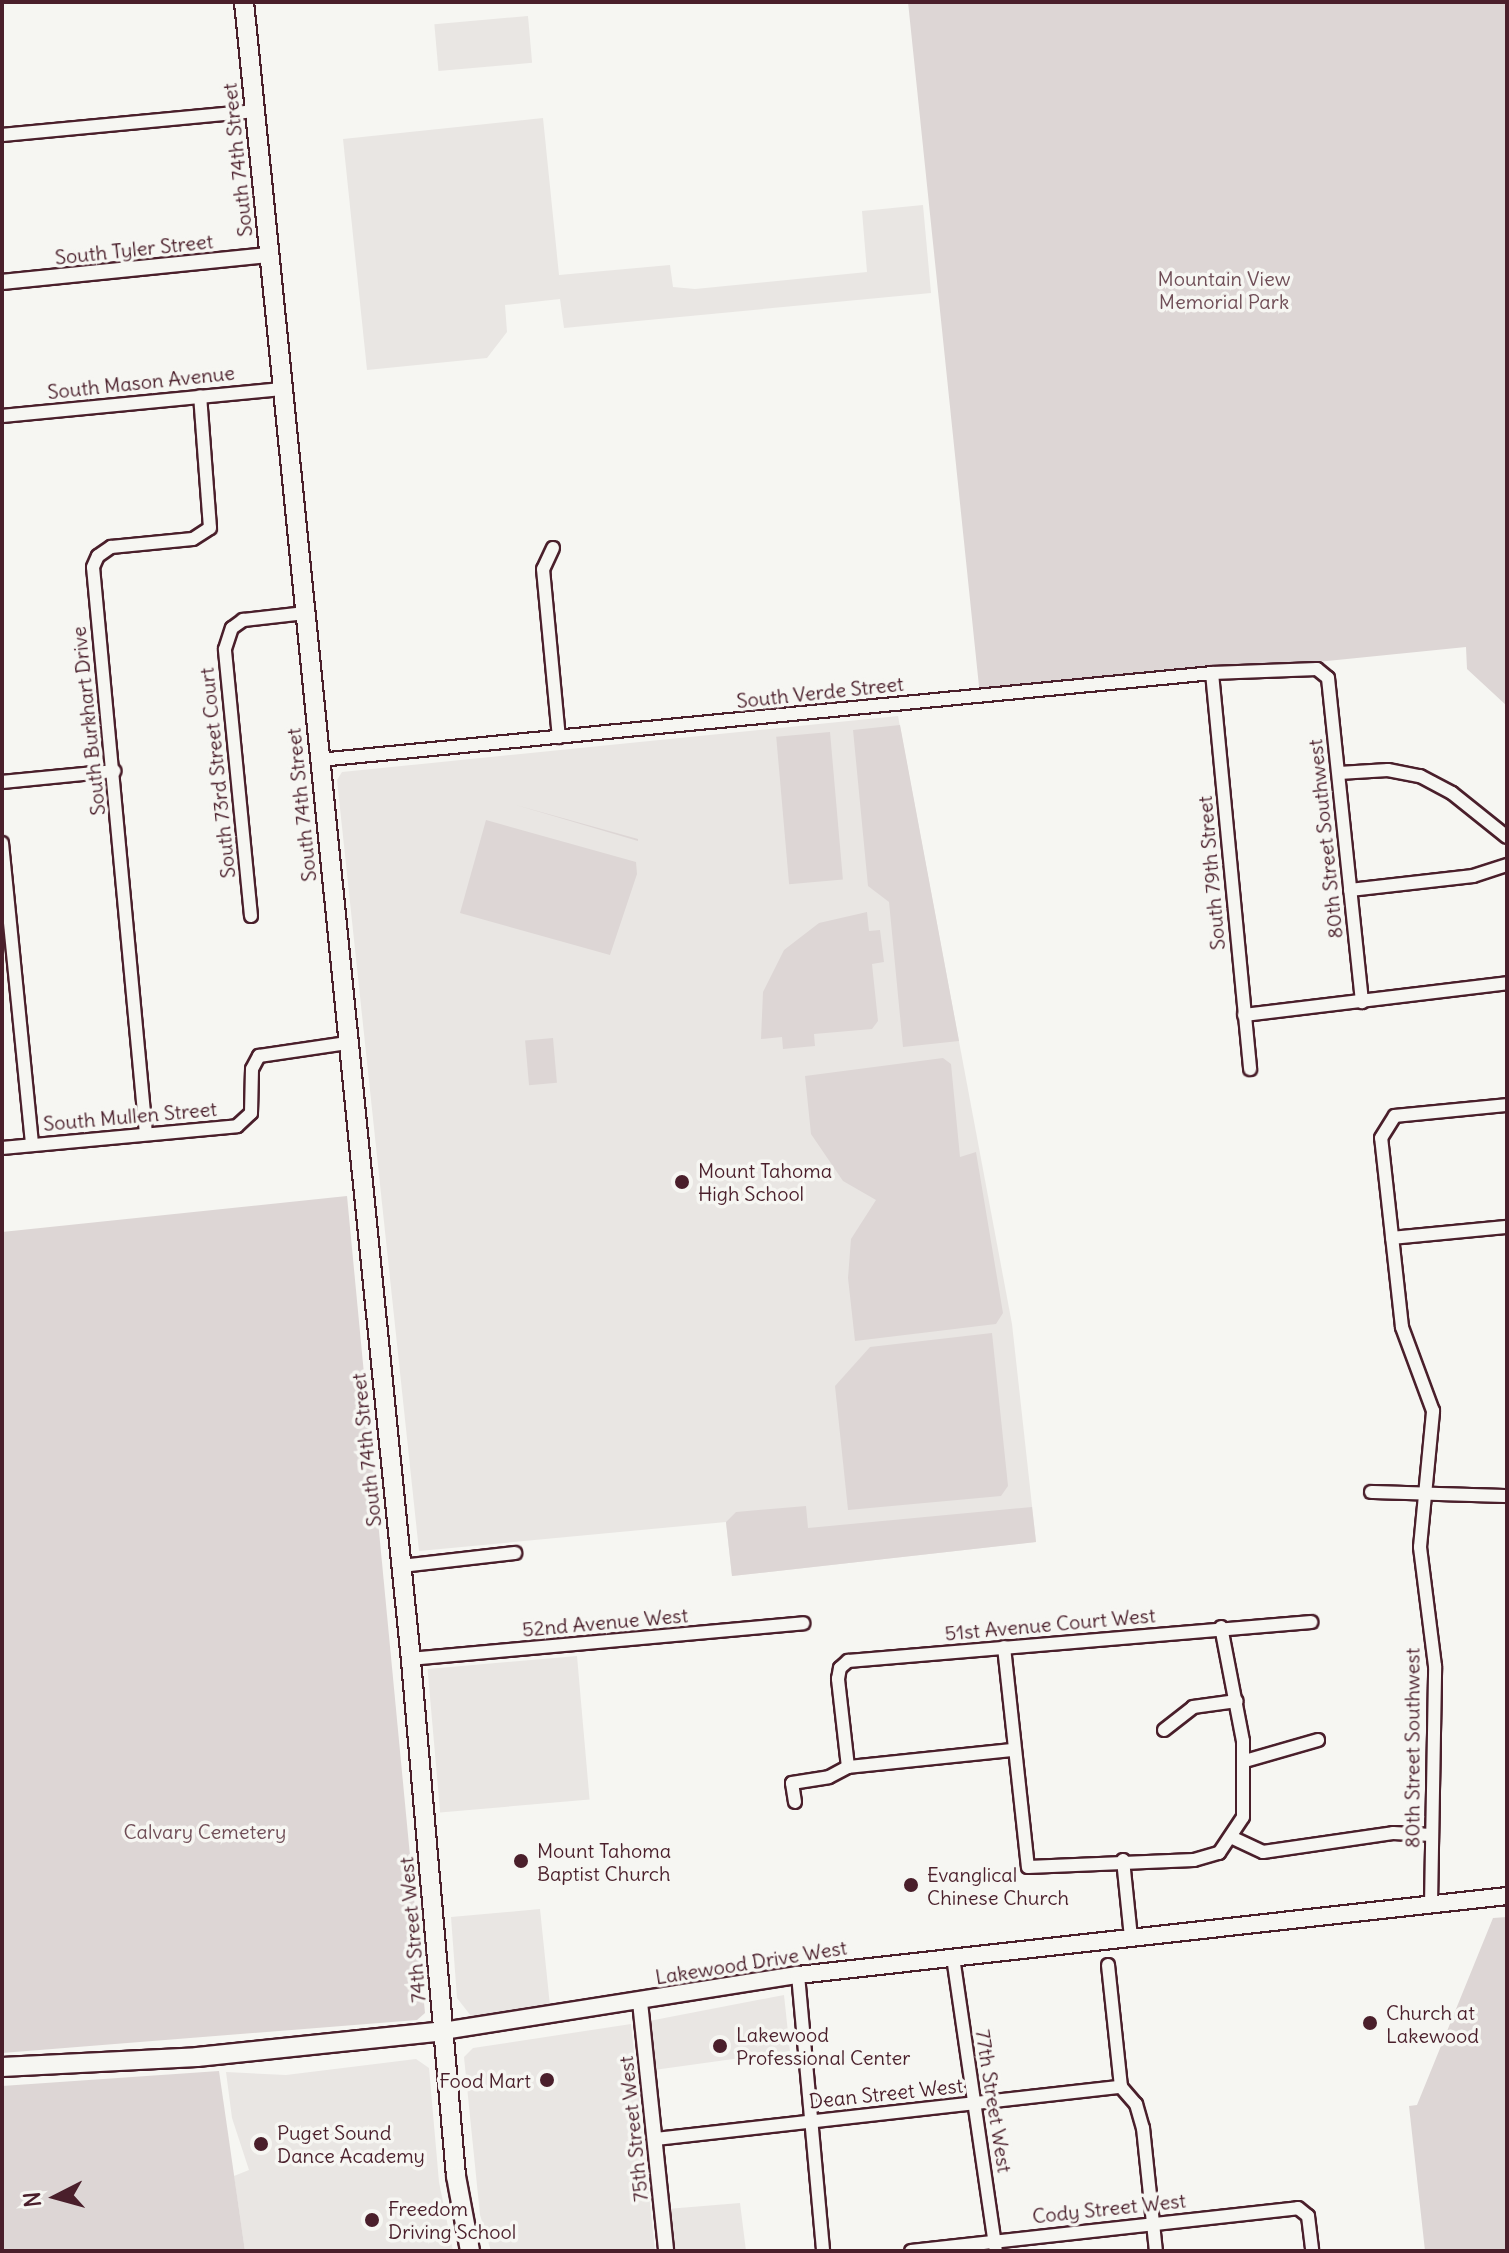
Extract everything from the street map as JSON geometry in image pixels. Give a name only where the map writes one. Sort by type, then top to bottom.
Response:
[{"type":"main road","name":"South 74th Street","points":[[244,2],[405,1603]]},
{"type":"main road","name":"74th Street West","points":[[405,1603],[457,2188],[470,2251]]},
{"type":"main road","name":"Lakewood Drive West","points":[[2,2067],[235,2054],[443,2031],[798,1975],[1507,1896]]},
{"type":"street","points":[[2,135],[255,111]]},
{"type":"street","name":"South Tyler Street","points":[[2,282],[269,255]]},
{"type":"street","name":"South Mason Avenue","points":[[2,416],[284,389]]},
{"type":"street","name":"South Burkhart Drive","points":[[146,1134],[93,567],[98,556],[111,547],[193,539],[210,528],[200,396]]},
{"type":"street","points":[[553,548],[543,569],[559,737]]},
{"type":"street","name":"South 73rd Street Court","points":[[251,916],[225,658],[232,628],[251,617],[304,613]]},
{"type":"street","name":"South Verde Street","points":[[319,760],[1212,673],[1325,672]]},
{"type":"street","name":"80th Street Southwest","points":[[1325,672],[1339,773],[1362,1002]]},
{"type":"street","name":"South 79th Street","points":[[1212,673],[1250,1069]]},
{"type":"street","points":[[1339,773],[1388,770],[1420,776],[1452,793],[1507,837]]},
{"type":"street","points":[[2,782],[114,771]]},
{"type":"street","points":[[2,843],[32,1145]]},
{"type":"street","points":[[1350,890],[1473,876],[1507,865]]},
{"type":"street","points":[[1244,1015],[1507,983]]},
{"type":"street","name":"South Mullen Street","points":[[2,1148],[237,1126],[251,1113],[252,1069],[259,1056],[347,1043]]},
{"type":"street","name":"80th Street Southwest","points":[[1431,1905],[1435,1666],[1420,1547],[1424,1491],[1434,1442],[1433,1411],[1405,1339],[1381,1138],[1386,1123],[1402,1115],[1507,1105]]},
{"type":"street","points":[[1392,1238],[1507,1227]]},
{"type":"street","points":[[1371,1492],[1424,1491],[1507,1496]]},
{"type":"street","points":[[401,1566],[515,1553]]},
{"type":"street","name":"51st Avenue Court West","points":[[848,1767],[839,1687],[842,1665],[1004,1647],[1157,1637],[1221,1627],[1311,1622]]},
{"type":"street","name":"52nd Avenue West","points":[[410,1659],[803,1623]]},
{"type":"street","points":[[1004,1647],[1013,1750],[1029,1868],[1123,1860],[1204,1859],[1233,1838],[1243,1817],[1245,1761],[1237,1701],[1221,1627]]},
{"type":"street","points":[[1164,1730],[1193,1707],[1237,1701]]},
{"type":"street","points":[[1245,1761],[1318,1740]]},
{"type":"street","points":[[795,1802],[792,1783],[829,1777],[848,1767],[1013,1750]]},
{"type":"street","points":[[1233,1838],[1263,1852],[1393,1833],[1432,1835]]},
{"type":"street","points":[[1123,1860],[1131,1937]]},
{"type":"street","name":"77th Street West","points":[[953,1957],[971,2104],[995,2246]]},
{"type":"street","points":[[1108,1965],[1121,2087],[1136,2104],[1143,2128],[1156,2251]]},
{"type":"street","points":[[798,1975],[823,2251]]},
{"type":"street","name":"75th Street West","points":[[640,2002],[666,2251]]},
{"type":"street","name":"Dean Street West","points":[[655,2139],[1121,2087]]},
{"type":"street","name":"Cody Street West","points":[[911,2251],[995,2246],[1153,2223],[1298,2208],[1308,2216],[1312,2251]]},
{"type":"shaded area","points":[[528,16],[532,63],[438,71],[434,24]]},
{"type":"shaded area","points":[[543,118],[559,275],[670,265],[673,287],[695,289],[867,272],[862,211],[923,205],[931,293],[564,328],[560,299],[505,305],[507,332],[487,358],[367,370],[343,139]]},
{"type":"shaded area","name":"Mount Tahoma High School","points":[[898,716],[1012,1324],[1036,1542],[732,1576],[726,1522],[419,1551],[337,780],[342,772]]},
{"type":"shaded area","points":[[577,1656],[590,1799],[440,1813],[428,1669]]},
{"type":"shaded area","points":[[540,1909],[550,2006],[471,2016],[457,1998],[451,1917]]},
{"type":"shaded area","name":"Lakewood Professional Center","points":[[784,1995],[790,2051],[654,2070],[649,2021]]},
{"type":"shaded area","points":[[631,2024],[655,2251],[491,2251],[480,2215],[464,2057],[473,2048]]},
{"type":"shaded area","points":[[416,2059],[429,2068],[439,2182],[453,2251],[245,2251],[234,2176],[249,2170],[232,2118],[226,2072],[286,2075]]},
{"type":"shaded area","points":[[740,2203],[746,2251],[673,2251],[667,2209]]},
{"type":"green space","name":"Mountain View Memorial Park","points":[[908,2],[1507,2],[1507,706],[1467,669],[1466,647],[980,696]]},
{"type":"green space","points":[[900,725],[959,1041],[903,1047],[889,902],[868,886],[853,730]]},
{"type":"green space","points":[[830,732],[843,879],[789,884],[776,737]]},
{"type":"green space","points":[[516,805],[638,839],[638,841]]},
{"type":"green space","points":[[486,820],[636,862],[637,874],[610,955],[460,913]]},
{"type":"green space","points":[[867,912],[869,931],[880,930],[884,962],[872,964],[878,1021],[872,1029],[814,1034],[815,1046],[783,1049],[782,1037],[761,1039],[763,992],[784,950],[819,923]]},
{"type":"green space","points":[[553,1038],[557,1083],[529,1085],[525,1040]]},
{"type":"green space","points":[[943,1058],[951,1064],[960,1157],[976,1152],[1003,1313],[996,1324],[855,1341],[848,1278],[851,1239],[876,1200],[843,1181],[811,1134],[805,1076]]},
{"type":"green space","name":"Calvary Cemetery","points":[[347,1196],[425,2013],[417,2020],[2,2053],[2,1232]]},
{"type":"green space","points":[[992,1333],[1008,1486],[1001,1496],[848,1510],[835,1386],[870,1347]]},
{"type":"green space","points":[[806,1506],[808,1528],[1032,1507],[1036,1542],[732,1576],[726,1522],[736,1512]]},
{"type":"green space","points":[[1507,1917],[1507,2251],[1425,2251],[1409,2106],[1417,2105],[1493,1918]]},
{"type":"green space","points":[[219,2071],[245,2251],[2,2251],[2,2086]]},
{"type":"place","name":"Mount Tahoma High School","points":[[682,1182]]},
{"type":"place","name":"Mount Tahoma Baptist Church","points":[[521,1861]]},
{"type":"place","name":"Evanglical Chinese Church","points":[[911,1885]]},
{"type":"place","name":"Church at Lakewood","points":[[1370,2023]]},
{"type":"place","name":"Lakewood Professional Center","points":[[720,2046]]},
{"type":"place","name":"Food Mart","points":[[547,2080]]},
{"type":"place","name":"Puget Sound Dance Academy","points":[[261,2144]]},
{"type":"place","name":"Freedom Driving School","points":[[372,2220]]}]
